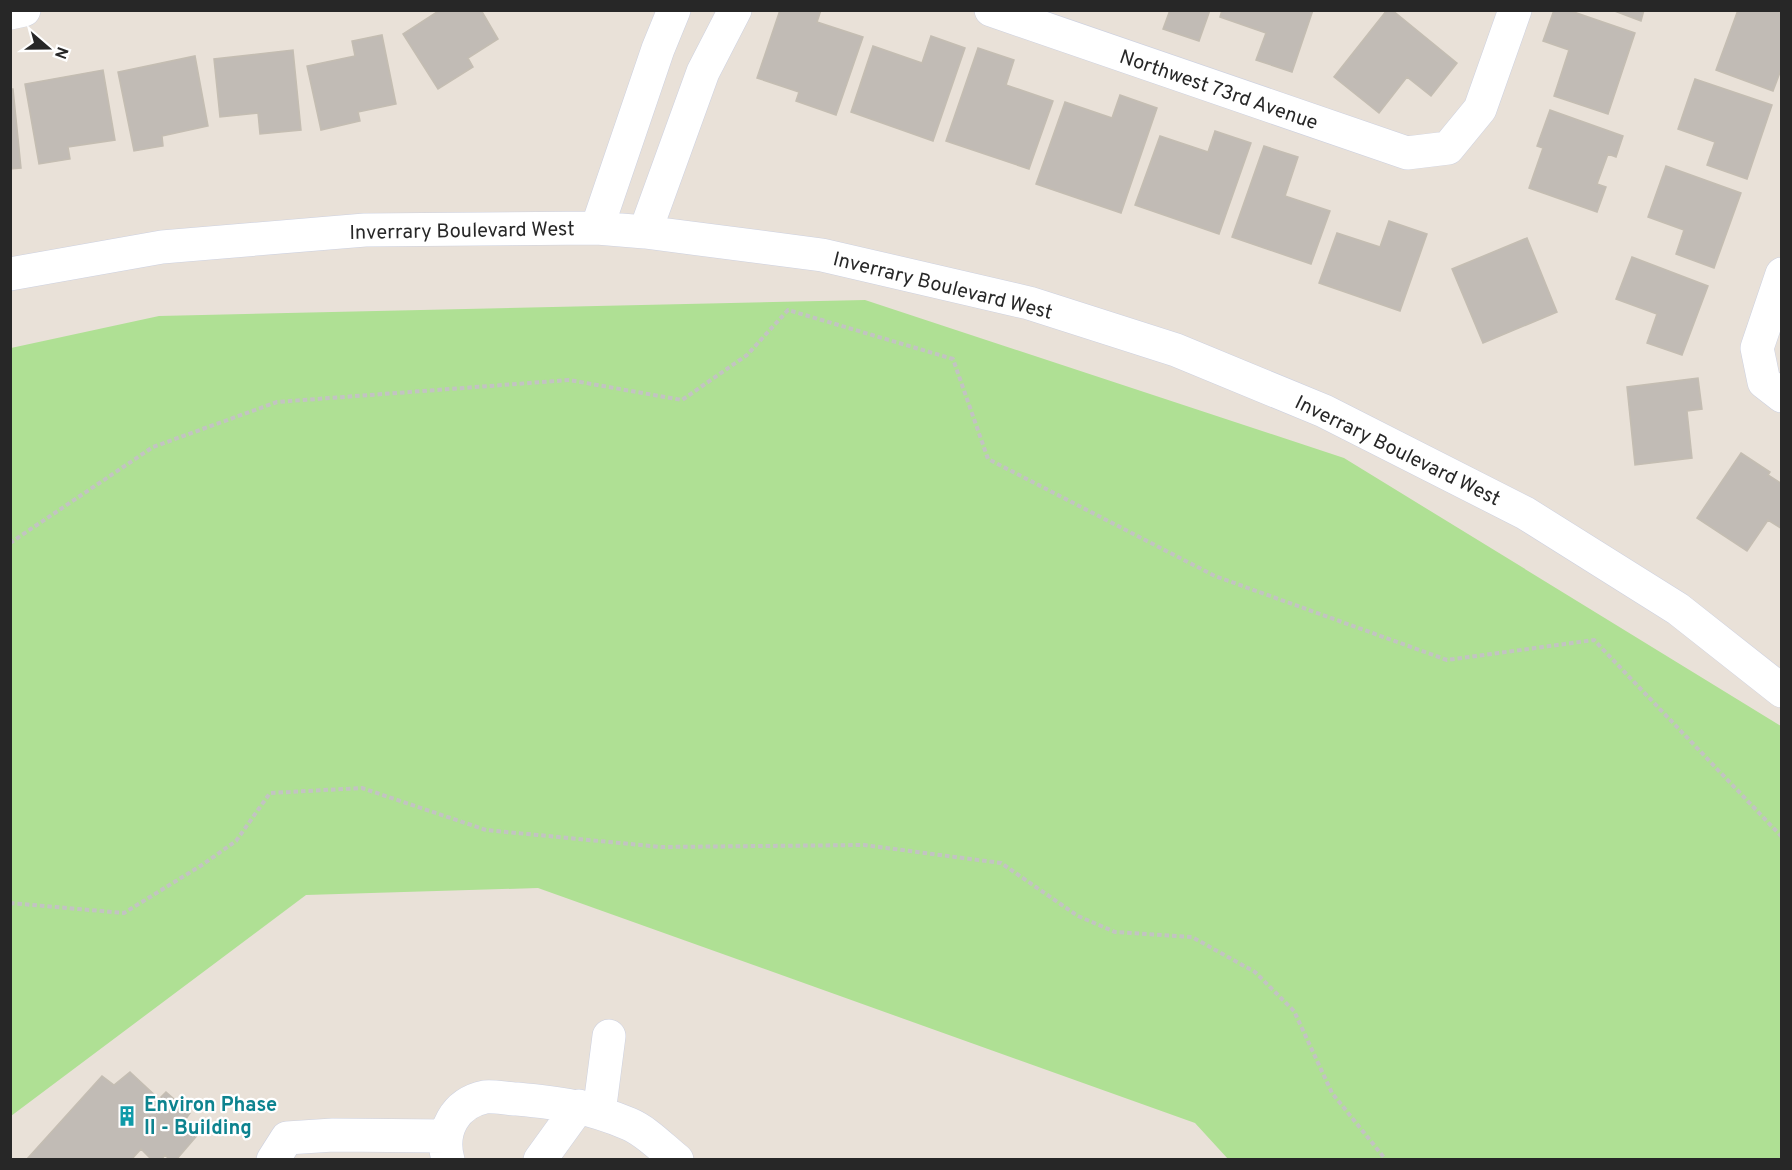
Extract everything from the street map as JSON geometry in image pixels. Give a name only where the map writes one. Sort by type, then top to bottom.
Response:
[{"type":"street","points":[[10,13],[24,10]]},
{"type":"street","points":[[597,228],[658,49],[674,10]]},
{"type":"street","name":"Northwest 73rd Avenue","points":[[991,10],[1407,153],[1448,148],[1480,109],[1515,10]]},
{"type":"street","points":[[645,232],[703,72],[733,11]]},
{"type":"street","name":"Inverrary Boulevard West","points":[[10,274],[162,247],[365,230],[597,228],[822,255],[1029,303],[1176,350],[1324,411],[1525,513],[1678,609],[1782,691]]},
{"type":"street","points":[[1782,274],[1757,348],[1764,382],[1782,396]]},
{"type":"street","points":[[540,1160],[589,1110],[609,1036]]},
{"type":"street","points":[[273,1160],[287,1138],[333,1135],[447,1148],[450,1123],[458,1112],[469,1103],[487,1097],[566,1103],[589,1110],[632,1125],[655,1153]]},
{"type":"street","points":[[333,1135],[354,1160]]},
{"type":"path","points":[[10,543],[153,447],[277,402],[569,380],[682,400],[747,355],[788,310],[953,359],[988,459],[1215,576],[1447,660],[1594,640],[1782,837]]},
{"type":"path","points":[[10,903],[124,913],[202,865],[236,841],[270,793],[362,788],[486,830],[661,847],[864,844],[1001,863],[1078,916],[1115,932],[1192,937],[1255,972],[1294,1011],[1332,1093],[1386,1160]]},
{"type":"green space","points":[[865,300],[1344,458],[1781,726],[1781,1159],[1228,1159],[1195,1123],[538,888],[306,895],[11,1116],[11,348],[159,316]]},
{"type":"building","points":[[440,10],[481,10],[498,39],[468,58],[473,67],[438,89],[403,34]]},
{"type":"building","points":[[780,10],[821,10],[817,22],[863,37],[836,115],[796,101],[799,92],[757,78]]},
{"type":"building","points":[[1170,10],[1210,10],[1199,41],[1163,29]]},
{"type":"building","points":[[1222,10],[1313,10],[1292,72],[1256,60],[1266,33],[1220,17]]},
{"type":"building","points":[[1387,10],[1392,10],[1457,63],[1431,96],[1407,77],[1379,113],[1334,77]]},
{"type":"building","points":[[1554,10],[1568,10],[1635,33],[1608,114],[1554,96],[1569,50],[1543,41]]},
{"type":"building","points":[[1612,10],[1644,10],[1641,21]]},
{"type":"building","points":[[1738,10],[1775,10],[1782,13],[1782,67],[1773,91],[1716,70]]},
{"type":"building","points":[[382,35],[396,104],[358,112],[360,121],[321,130],[307,66],[355,56],[352,41]]},
{"type":"building","points":[[931,36],[965,48],[933,141],[851,112],[873,46],[922,63]]},
{"type":"building","points":[[978,48],[1014,60],[1006,85],[1053,101],[1029,169],[946,141]]},
{"type":"building","points":[[293,50],[301,130],[260,134],[258,113],[220,117],[214,59]]},
{"type":"building","points":[[195,56],[208,126],[162,136],[163,146],[134,151],[118,72]]},
{"type":"building","points":[[103,70],[115,140],[68,147],[70,159],[39,164],[25,84]]},
{"type":"building","points":[[1695,79],[1772,105],[1747,179],[1707,165],[1715,142],[1678,129]]},
{"type":"building","points":[[10,89],[13,89],[21,168],[10,169]]},
{"type":"building","points":[[1120,95],[1157,108],[1121,213],[1036,184],[1065,102],[1112,118]]},
{"type":"building","points":[[1550,110],[1623,136],[1616,157],[1608,154],[1597,184],[1606,187],[1597,212],[1529,188],[1543,148],[1537,146]]},
{"type":"building","points":[[1215,131],[1251,143],[1219,234],[1135,205],[1160,136],[1208,152]]},
{"type":"building","points":[[1264,146],[1298,157],[1285,196],[1330,211],[1311,264],[1232,237]]},
{"type":"building","points":[[1666,166],[1741,193],[1714,268],[1676,254],[1684,230],[1648,217]]},
{"type":"building","points":[[1389,221],[1427,234],[1400,311],[1319,283],[1337,233],[1380,247]]},
{"type":"building","points":[[1527,238],[1557,312],[1483,343],[1452,269]]},
{"type":"building","points":[[1632,257],[1708,286],[1682,355],[1647,343],[1657,314],[1616,299]]},
{"type":"building","points":[[1698,378],[1702,409],[1687,411],[1692,458],[1635,465],[1627,387]]},
{"type":"building","points":[[1741,453],[1770,472],[1768,475],[1782,484],[1782,529],[1768,520],[1747,551],[1697,518]]},
{"type":"building","name":"Environ Phase II - Building","points":[[130,1072],[159,1099],[166,1092],[190,1113],[185,1120],[200,1132],[176,1160],[170,1160],[165,1155],[161,1160],[152,1160],[141,1149],[131,1160],[27,1159],[102,1076],[114,1085]]},
{"type":"place","name":"Environ Phase II - Building","points":[[127,1116]]}]
